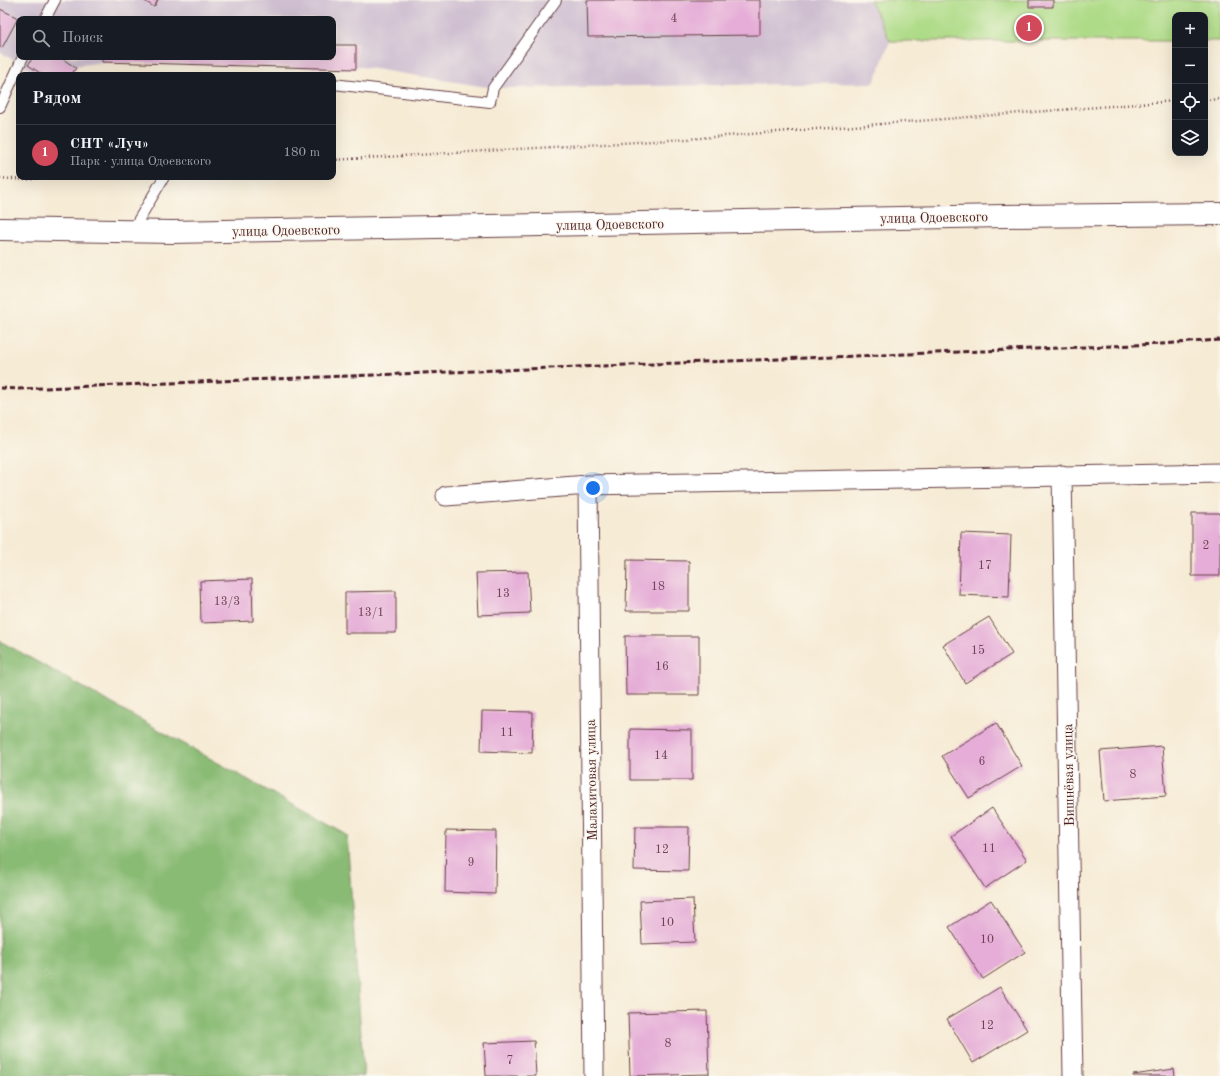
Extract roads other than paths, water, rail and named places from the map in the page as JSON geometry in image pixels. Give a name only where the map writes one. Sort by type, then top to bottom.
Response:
[{"type":"street","name":"улица Одоевского","points":[[0,229],[132,232],[996,216],[1220,214]]},
{"type":"street","points":[[446,496],[588,485],[1220,473]]},
{"type":"street","name":"Вишнёвая улица","points":[[1062,475],[1073,1076]]},
{"type":"street","name":"Малахитовая улица","points":[[588,485],[594,1076]]},
{"type":"lane","points":[[47,16],[55,0]]},
{"type":"lane","points":[[336,84],[490,102],[493,88],[556,0]]},
{"type":"lane","points":[[19,72],[22,60]]},
{"type":"lane","points":[[0,107],[15,84]]},
{"type":"lane","points":[[132,232],[162,180]]},
{"type":"railway","points":[[0,388],[18,389],[1161,344],[1220,340]]},
{"type":"place","name":"СНТ «Луч»","points":[[1029,28]]}]
